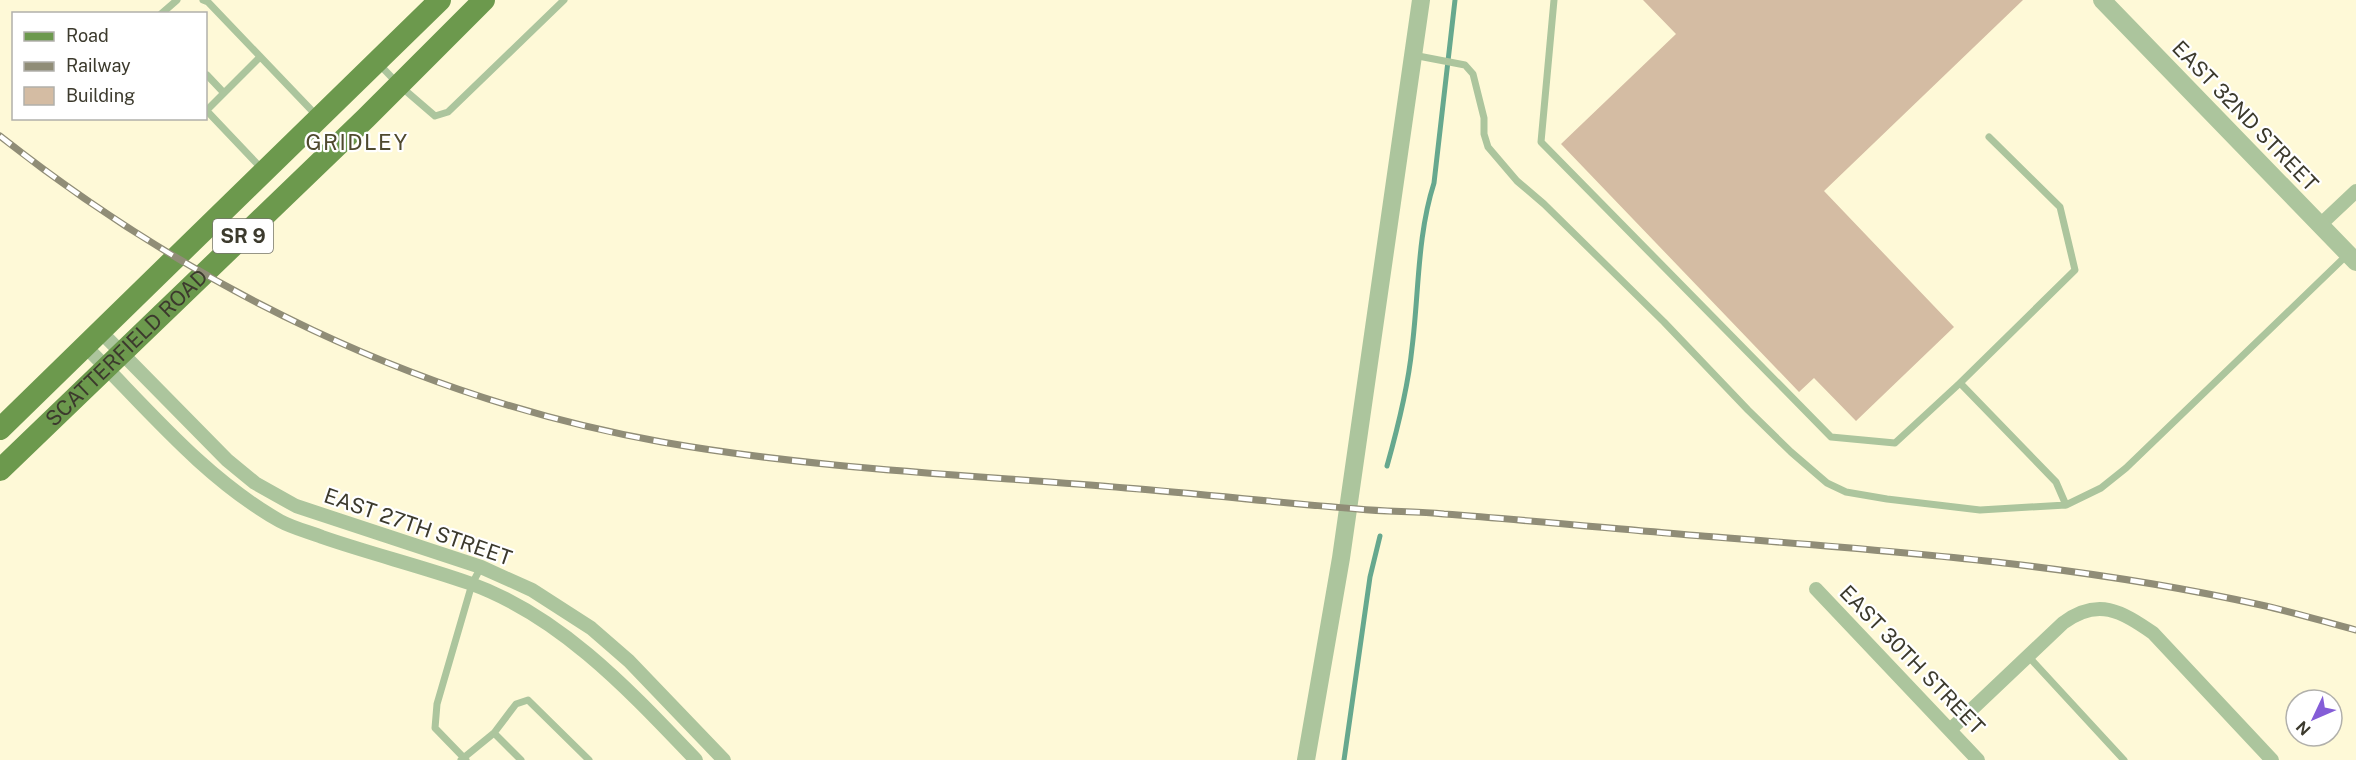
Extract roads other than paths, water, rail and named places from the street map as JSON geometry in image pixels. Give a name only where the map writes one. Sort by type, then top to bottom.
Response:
[{"type":"main road","name":"SCATTERFIELD ROAD","points":[[0,429],[440,0]]},
{"type":"main road","name":"SCATTERFIELD ROAD","points":[[0,470],[115,361],[484,0]]},
{"type":"street","points":[[1306,760],[1341,558],[1421,0]]},
{"type":"street","name":"EAST 32ND STREET","points":[[2102,0],[2352,258]]},
{"type":"street","points":[[2320,225],[2356,191]]},
{"type":"street","name":"EAST 27TH STREET","points":[[93,339],[226,460],[255,483],[296,506],[481,567],[532,590],[591,628],[629,661],[724,760]]},
{"type":"street","name":"EAST 27TH STREET","points":[[93,339],[115,361],[211,473],[248,502],[283,523],[472,584],[513,604],[573,642],[613,676],[696,760]]},
{"type":"street","name":"EAST 30TH STREET","points":[[1816,589],[1978,760]]},
{"type":"street","points":[[1950,730],[2028,655],[2072,617],[2091,609],[2106,608],[2130,617],[2153,633],[2272,760]]},
{"type":"lane","points":[[163,12],[177,0]]},
{"type":"lane","points":[[203,0],[208,2],[319,118]]},
{"type":"lane","points":[[376,62],[435,116],[448,112],[564,0]]},
{"type":"lane","points":[[1554,0],[1541,142],[1831,437],[1894,443],[1960,383],[2075,270],[2060,207],[1989,137]]},
{"type":"lane","points":[[1413,55],[1442,58],[1465,64],[1473,74],[1484,118],[1484,134],[1488,147],[1517,181],[1544,204],[1656,314],[1783,445],[1827,483],[1846,492],[1980,510],[2066,505],[2101,488],[2126,468],[2352,258]]},
{"type":"lane","points":[[207,109],[261,57]]},
{"type":"lane","points":[[207,75],[225,93]]},
{"type":"lane","points":[[207,111],[264,172]]},
{"type":"lane","points":[[1960,383],[2056,482],[2066,505]]},
{"type":"lane","points":[[481,567],[472,584],[437,704],[435,728],[464,759],[494,733],[516,704],[528,700],[589,760]]},
{"type":"lane","points":[[2028,655],[2124,760]]},
{"type":"lane","points":[[494,733],[521,760]]},
{"type":"waterway","points":[[1387,466],[1410,363],[1421,244],[1434,183],[1455,0]]},
{"type":"waterway","points":[[1344,760],[1370,577],[1380,536]]},
{"type":"railway","points":[[0,136],[74,191],[151,242],[230,288],[312,330],[397,366],[483,397],[572,423],[662,442],[835,465],[1833,546],[1976,560],[2119,578],[2190,591],[2273,608],[2356,630]]},
{"type":"district","name":"GRIDLEY","points":[[357,142]]}]
